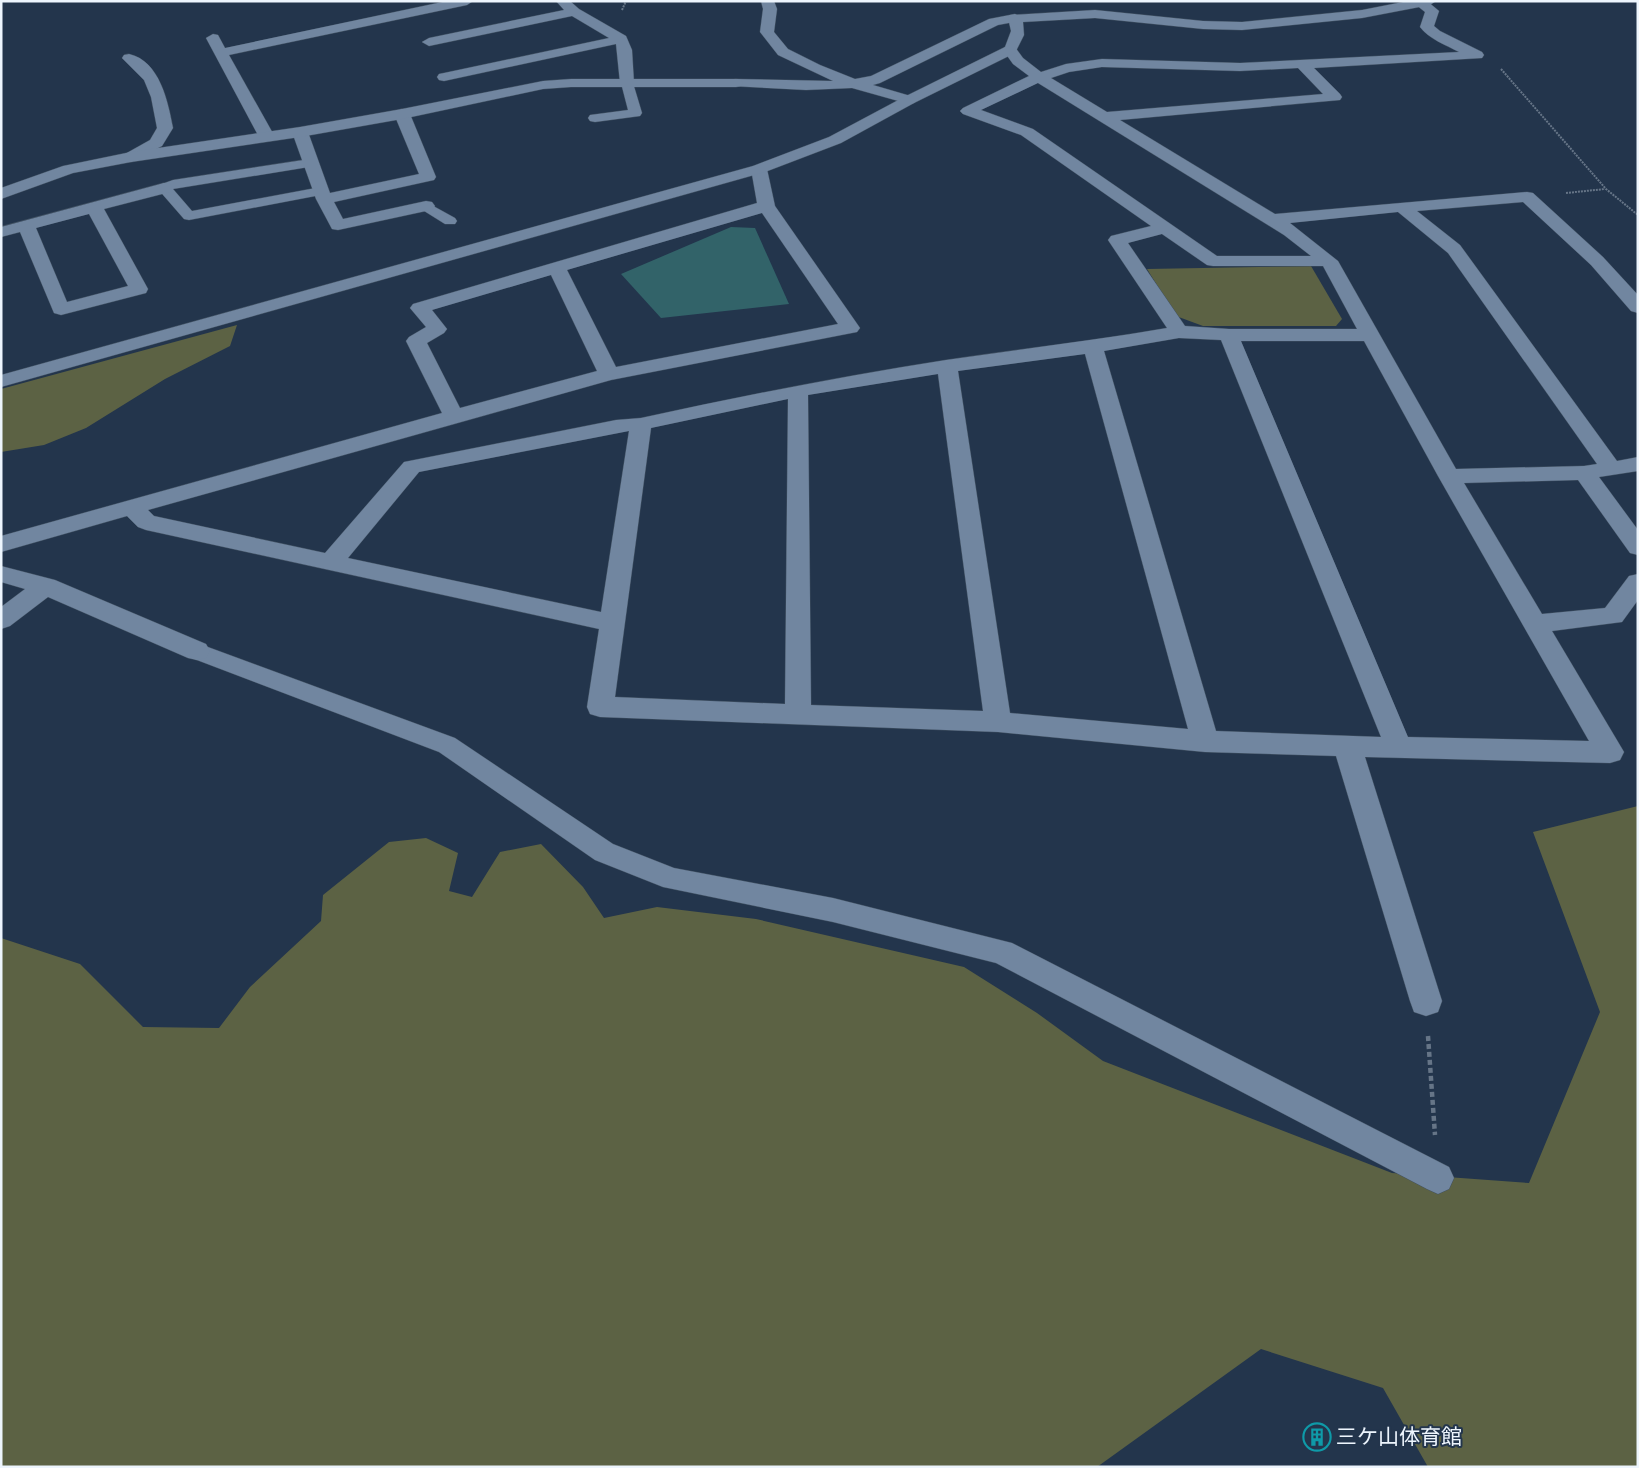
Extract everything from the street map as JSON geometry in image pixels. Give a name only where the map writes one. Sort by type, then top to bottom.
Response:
[{"type":"street","points":[[220,53],[391,12],[467,1]]},
{"type":"street","points":[[562,1],[574,12],[620,39],[625,50],[627,83]]},
{"type":"street","points":[[767,1],[770,9],[767,32],[783,52],[856,84],[909,100]]},
{"type":"street","points":[[1,194],[40,178],[69,170],[131,158],[402,114],[543,86],[627,83],[736,83],[793,86],[856,84],[874,80],[994,22],[1015,18],[1095,14],[1203,25],[1242,26],[1362,14],[1426,2],[1432,11],[1427,27],[1477,55]]},
{"type":"street","points":[[391,12],[429,42],[445,64]]},
{"type":"street","points":[[429,42],[574,12]]},
{"type":"street","points":[[1,381],[759,169],[835,140],[909,100],[1010,50],[1017,39],[1019,28],[1015,18]]},
{"type":"street","points":[[212,37],[267,137]]},
{"type":"street","points":[[445,64],[620,39]]},
{"type":"street","points":[[641,424],[600,707],[998,722],[1204,741],[1399,748],[1610,752],[1449,476],[1329,261],[1290,231],[1038,76],[1018,61],[1010,50]]},
{"type":"street","points":[[1329,261],[1213,262],[1027,132],[968,110],[1038,76],[1081,64],[1240,67],[1477,55]]},
{"type":"street","points":[[129,58],[140,64],[152,79],[160,100],[165,128],[156,143],[131,158]]},
{"type":"street","points":[[445,64],[438,89],[450,103]]},
{"type":"street","points":[[1102,117],[1335,97],[1303,65]]},
{"type":"street","points":[[322,195],[428,177],[402,114]]},
{"type":"street","points":[[300,132],[322,195],[338,225],[426,206]]},
{"type":"street","points":[[1,544],[608,374],[850,328],[766,206],[759,169]]},
{"type":"street","points":[[1,232],[164,188]]},
{"type":"street","points":[[1272,220],[1527,197],[1598,261],[1638,308]]},
{"type":"street","points":[[454,416],[416,341],[437,329],[420,308],[766,206]]},
{"type":"street","points":[[26,225],[61,309],[139,289],[94,207]]},
{"type":"street","points":[[1402,207],[1454,249],[1610,468]]},
{"type":"street","points":[[1165,228],[1117,240],[1179,332]]},
{"type":"street","points":[[557,268],[608,374]]},
{"type":"street","points":[[330,563],[412,467],[616,426],[641,424],[798,391],[947,366],[1093,347],[1179,332],[1229,335],[1372,335]]},
{"type":"street","points":[[1229,335],[1399,748]]},
{"type":"street","points":[[1093,347],[1204,741]]},
{"type":"street","points":[[947,366],[998,722]]},
{"type":"street","points":[[798,391],[798,714]]},
{"type":"street","points":[[1449,476],[1584,473],[1638,464]]},
{"type":"street","points":[[1584,473],[1638,546]]},
{"type":"street","points":[[132,508],[146,522],[613,623]]},
{"type":"street","points":[[1,574],[46,586],[197,651]]},
{"type":"street","points":[[1535,624],[1613,616],[1638,582]]},
{"type":"street","points":[[1,620],[46,586]]},
{"type":"street","points":[[1347,746],[1426,1000]]},
{"type":"lane","points":[[595,118],[635,113],[627,83]]},
{"type":"lane","points":[[310,163],[173,184],[164,188],[189,216],[322,195]]},
{"type":"lane","points":[[426,206],[450,221]]},
{"type":"lane","points":[[197,651],[447,745],[604,852],[672,879],[833,910],[1002,952],[1438,1178]]},
{"type":"path","points":[[1477,55],[1499,66],[1508,79],[1606,189],[1638,215]]},
{"type":"path","points":[[1560,194],[1606,189]]},
{"type":"path","points":[[1426,1000],[1438,1178]]},
{"type":"shaded area","points":[[731,227],[755,228],[789,304],[661,318],[621,274]]},
{"type":"shaded area","points":[[1311,266],[1342,319],[1336,326],[1203,326],[1176,316],[1147,269]]},
{"type":"shaded area","points":[[237,325],[230,346],[165,379],[86,428],[44,445],[1,452],[1,389]]},
{"type":"shaded area","points":[[1638,806],[1638,1467],[1428,1467],[1383,1388],[1261,1349],[1097,1467],[1,1467],[1,938],[80,964],[143,1027],[219,1028],[250,987],[321,921],[323,895],[389,842],[426,838],[458,853],[449,891],[472,897],[500,852],[541,844],[583,887],[604,918],[657,907],[756,919],[964,967],[1037,1013],[1103,1061],[1392,1173],[1529,1183],[1600,1012],[1533,832]]},
{"type":"place","name":"三ケ山体育館","points":[[1317,1437]]}]
